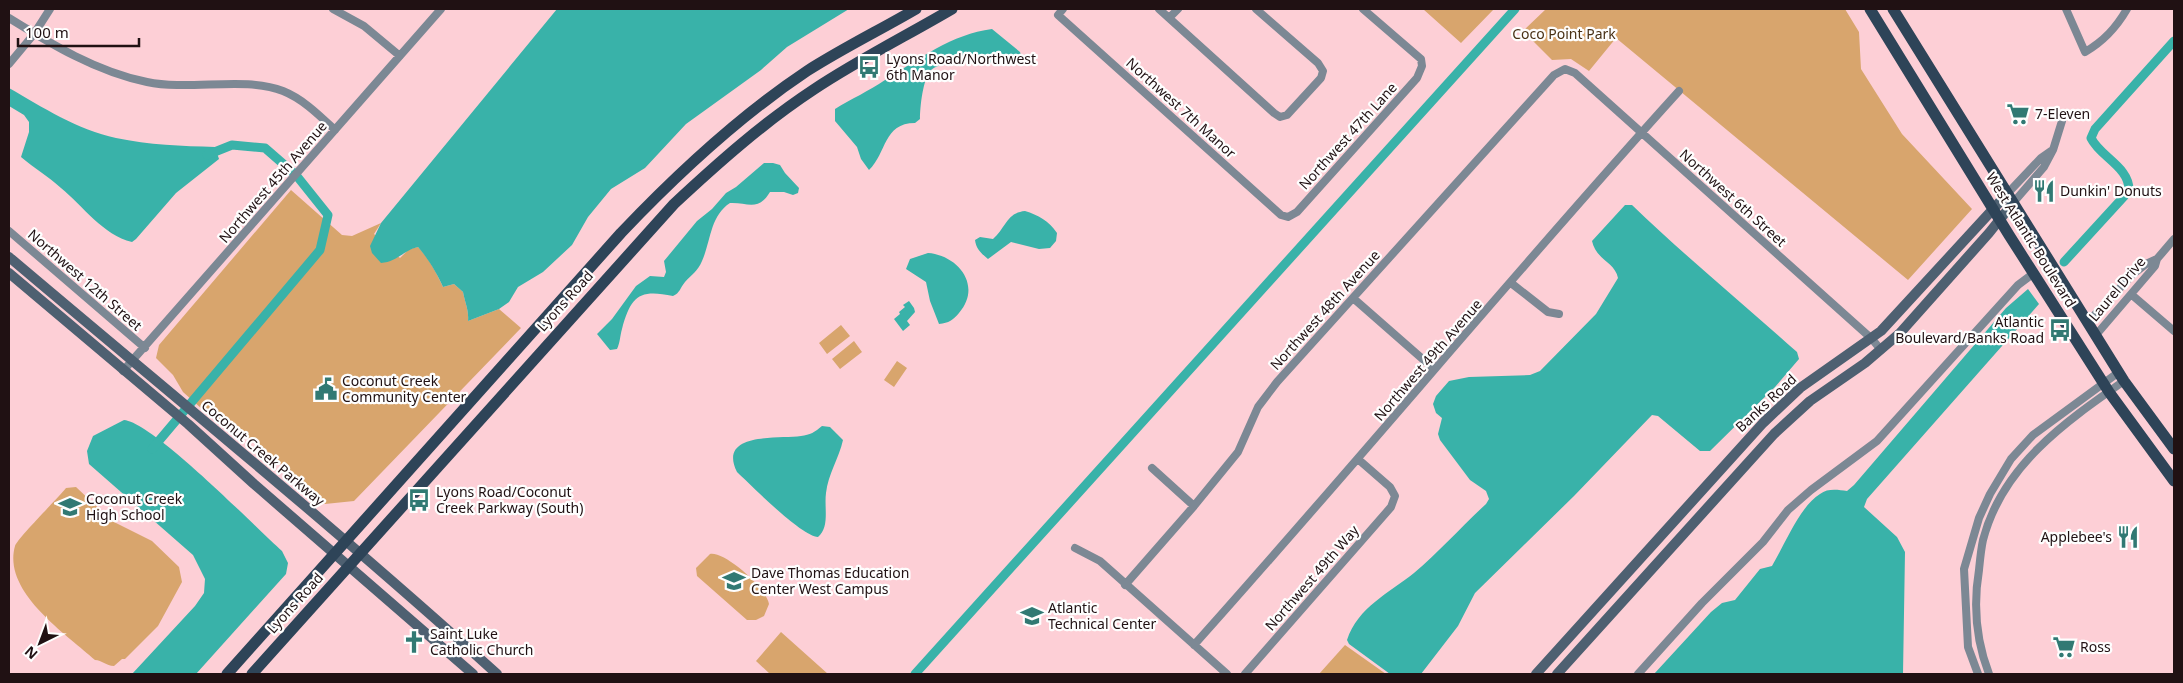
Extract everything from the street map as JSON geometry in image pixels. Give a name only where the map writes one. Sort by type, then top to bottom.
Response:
[{"type":"main road","name":"Lyons Road","points":[[227,674],[622,233],[678,175],[758,106],[806,72],[916,9]]},
{"type":"main road","name":"Lyons Road","points":[[252,674],[674,204],[711,169],[768,122],[813,90],[864,58],[952,9]]},
{"type":"main road","name":"West Atlantic Boulevard","points":[[1870,9],[1993,209],[2106,387],[2174,481]]},
{"type":"main road","name":"West Atlantic Boulevard","points":[[1893,9],[2121,377],[2174,449]]},
{"type":"street","points":[[9,64],[34,34],[50,9]]},
{"type":"street","points":[[334,9],[364,26],[400,56]]},
{"type":"street","name":"Northwest 45th Avenue","points":[[123,371],[441,9]]},
{"type":"street","points":[[1159,9],[1280,117],[1287,116],[1321,78],[1323,71],[1318,64],[1256,9]]},
{"type":"street","points":[[1169,18],[1178,9]]},
{"type":"street","name":"Northwest 47th Lane","points":[[1288,218],[1297,212],[1417,78],[1422,66],[1421,59],[1363,9]]},
{"type":"street","points":[[2066,9],[2085,52],[2101,43],[2116,27],[2128,9]]},
{"type":"street","name":"Northwest 7th Manor","points":[[1061,12],[1281,216],[1288,218]]},
{"type":"street","points":[[9,18],[34,34],[98,67],[146,82],[183,87],[256,84],[283,91],[307,104],[335,130]]},
{"type":"street","name":"Northwest 6th Street","points":[[1565,69],[1575,73],[1642,132],[1872,339],[1881,350]]},
{"type":"street","name":"Northwest 48th Avenue","points":[[1126,585],[1238,452],[1258,407],[1277,382],[1554,75],[1565,69]]},
{"type":"street","name":"Northwest 49th Avenue","points":[[1194,645],[1359,460],[1434,369],[1511,283],[1576,204],[1679,91]]},
{"type":"street","name":"Banks Road","points":[[1557,674],[1774,434],[1810,401],[1881,350],[1919,312],[2000,220],[2010,198],[2041,158],[2053,150],[2062,121]]},
{"type":"street","name":"Banks Road","points":[[1536,674],[1763,422],[1800,388],[1872,339],[1993,209],[2010,198]]},
{"type":"street","name":"Northwest 12th Street","points":[[9,231],[145,348]]},
{"type":"street","name":"Laurel Drive","points":[[2088,322],[2133,274],[2146,264],[2157,259],[2174,239]]},
{"type":"street","name":"Coconut Creek Parkway","points":[[9,257],[196,416],[258,464],[497,674]]},
{"type":"street","name":"Laurel Drive","points":[[2096,334],[2156,266],[2157,259]]},
{"type":"street","name":"Coconut Creek Parkway","points":[[9,273],[188,424],[473,674]]},
{"type":"street","points":[[1638,674],[1702,603],[1763,542],[1788,510],[1811,490],[1878,441],[2018,285],[2034,273]]},
{"type":"street","points":[[1511,283],[1548,312],[1560,314]]},
{"type":"street","points":[[2132,295],[2174,331]]},
{"type":"street","points":[[1353,298],[1434,369]]},
{"type":"street","points":[[1978,674],[1968,647],[1964,569],[1979,518],[1990,494],[2011,459],[2033,435],[2121,377]]},
{"type":"street","points":[[1989,674],[1981,649],[1975,595],[1983,540],[1998,501],[2020,468],[2041,444],[2106,387]]},
{"type":"street","points":[[1744,467],[1741,456],[1778,416],[1792,396]]},
{"type":"street","name":"Northwest 49th Way","points":[[1244,674],[1391,507],[1395,496],[1390,487],[1359,460]]},
{"type":"street","points":[[1152,468],[1194,506]]},
{"type":"street","points":[[1075,548],[1100,561],[1227,674]]},
{"type":"green space","points":[[1423,9],[1494,9],[1461,43]]},
{"type":"green space","name":"Coco Point Park","points":[[1546,9],[1845,9],[1859,32],[1861,69],[1902,134],[1972,209],[1908,280],[1616,38],[1589,71],[1571,59],[1552,60],[1523,31]]},
{"type":"green space","points":[[291,190],[342,235],[352,236],[381,223],[374,234],[400,258],[409,249],[418,247],[429,261],[443,287],[454,284],[463,292],[468,321],[499,309],[521,328],[354,501],[325,504],[258,444],[242,433],[231,429],[202,409],[183,392],[173,375],[156,358],[159,345]]},
{"type":"green space","points":[[841,325],[850,336],[827,354],[819,343]]},
{"type":"green space","points":[[854,341],[862,352],[840,369],[832,359]]},
{"type":"green space","points":[[897,361],[907,368],[894,387],[884,380]]},
{"type":"green space","points":[[76,487],[112,521],[152,541],[179,567],[182,582],[158,626],[125,659],[122,659],[114,666],[95,660],[39,610],[18,580],[14,563],[17,542],[66,488]]},
{"type":"green space","points":[[710,554],[725,558],[744,572],[761,589],[767,597],[769,604],[764,616],[756,620],[747,620],[697,576],[696,568]]},
{"type":"green space","points":[[781,632],[828,674],[770,674],[756,661]]},
{"type":"green space","points":[[1345,645],[1386,674],[1319,674]]},
{"type":"water","points":[[557,9],[849,9],[787,47],[761,70],[686,124],[645,168],[611,189],[588,217],[572,245],[543,272],[518,287],[509,302],[499,309],[468,321],[463,292],[454,284],[443,287],[432,266],[418,247],[392,260],[381,263],[372,253],[370,246],[381,223]]},
{"type":"water","points":[[992,29],[1020,52],[1023,61],[1013,63],[958,62],[938,66],[931,70],[924,86],[920,119],[915,123],[905,124],[891,133],[875,163],[869,170],[861,159],[857,147],[835,121],[835,109],[936,49],[963,36]]},
{"type":"water","points":[[9,88],[74,124],[102,134],[153,144],[215,147],[219,159],[176,193],[132,242],[103,227],[69,195],[21,157],[29,132],[29,122],[24,115],[9,106]]},
{"type":"water","points":[[764,163],[780,165],[799,188],[798,193],[793,195],[784,192],[770,192],[766,198],[757,204],[730,203],[723,208],[712,229],[700,264],[679,292],[673,296],[661,294],[644,295],[633,302],[625,318],[617,349],[610,350],[597,334],[612,319],[636,286],[650,276],[664,277],[666,272],[664,261],[697,221],[712,209],[726,193]]},
{"type":"water","points":[[1625,205],[1632,205],[1797,352],[1799,359],[1775,387],[1710,451],[1700,451],[1658,416],[1652,415],[1574,496],[1475,593],[1458,626],[1421,674],[1390,674],[1349,644],[1347,640],[1352,628],[1366,610],[1423,565],[1489,499],[1486,491],[1470,480],[1440,440],[1438,434],[1442,418],[1436,413],[1433,404],[1436,396],[1449,381],[1469,377],[1530,375],[1540,371],[1596,314],[1618,278],[1613,268],[1597,253],[1592,241]]},
{"type":"water","points":[[1025,211],[1047,222],[1057,233],[1056,241],[1050,248],[1039,249],[1011,242],[988,259],[978,249],[975,240],[980,237],[993,239],[1010,218],[1019,212]]},
{"type":"water","points":[[928,253],[939,255],[957,265],[967,282],[966,302],[959,313],[946,323],[939,324],[930,301],[926,282],[906,269],[910,259]]},
{"type":"water","points":[[2028,289],[2039,304],[1867,499],[1864,507],[1897,537],[1905,552],[1903,674],[1654,674],[1711,612],[1722,603],[1735,600],[1760,569],[1772,566],[1799,517],[1813,500],[1826,491],[1847,491],[1854,485],[2006,308]]},
{"type":"water","points":[[909,301],[915,312],[907,321],[910,325],[903,331],[894,319],[905,307],[903,305]]},
{"type":"water","points":[[124,420],[138,425],[180,456],[282,551],[288,563],[286,574],[196,674],[132,674],[195,606],[204,593],[205,579],[193,555],[89,464],[87,451],[93,436]]},
{"type":"water","points":[[822,426],[830,427],[843,440],[827,486],[825,523],[822,533],[818,537],[789,520],[765,498],[737,472],[733,459],[735,450],[753,440],[804,436]]},
{"type":"waterway","points":[[915,674],[1515,9]]},
{"type":"waterway","points":[[2064,262],[2129,191],[2125,175],[2095,145],[2091,138],[2095,129],[2174,41]]},
{"type":"waterway","points":[[152,449],[320,250],[328,215],[296,175],[265,148],[232,145],[207,155]]},
{"type":"place","name":"Lyons Road/Northwest 6th Manor","points":[[869,67]]},
{"type":"place","name":"7-Eleven","points":[[2018,114]]},
{"type":"place","name":"Dunkin' Donuts","points":[[2044,191]]},
{"type":"place","name":"Atlantic Boulevard/Banks Road","points":[[2060,330]]},
{"type":"place","name":"Coconut Creek Community Center","points":[[326,389]]},
{"type":"place","name":"Lyons Road/Coconut Creek Parkway (South)","points":[[419,500]]},
{"type":"place","name":"Coconut Creek High School","points":[[70,507]]},
{"type":"place","name":"Applebee's","points":[[2128,537]]},
{"type":"place","name":"Dave Thomas Education Center West Campus","points":[[734,581]]},
{"type":"place","name":"Atlantic Technical Center","points":[[1032,616]]},
{"type":"place","name":"Saint Luke Catholic Church","points":[[414,642]]},
{"type":"place","name":"Ross","points":[[2064,647]]}]
